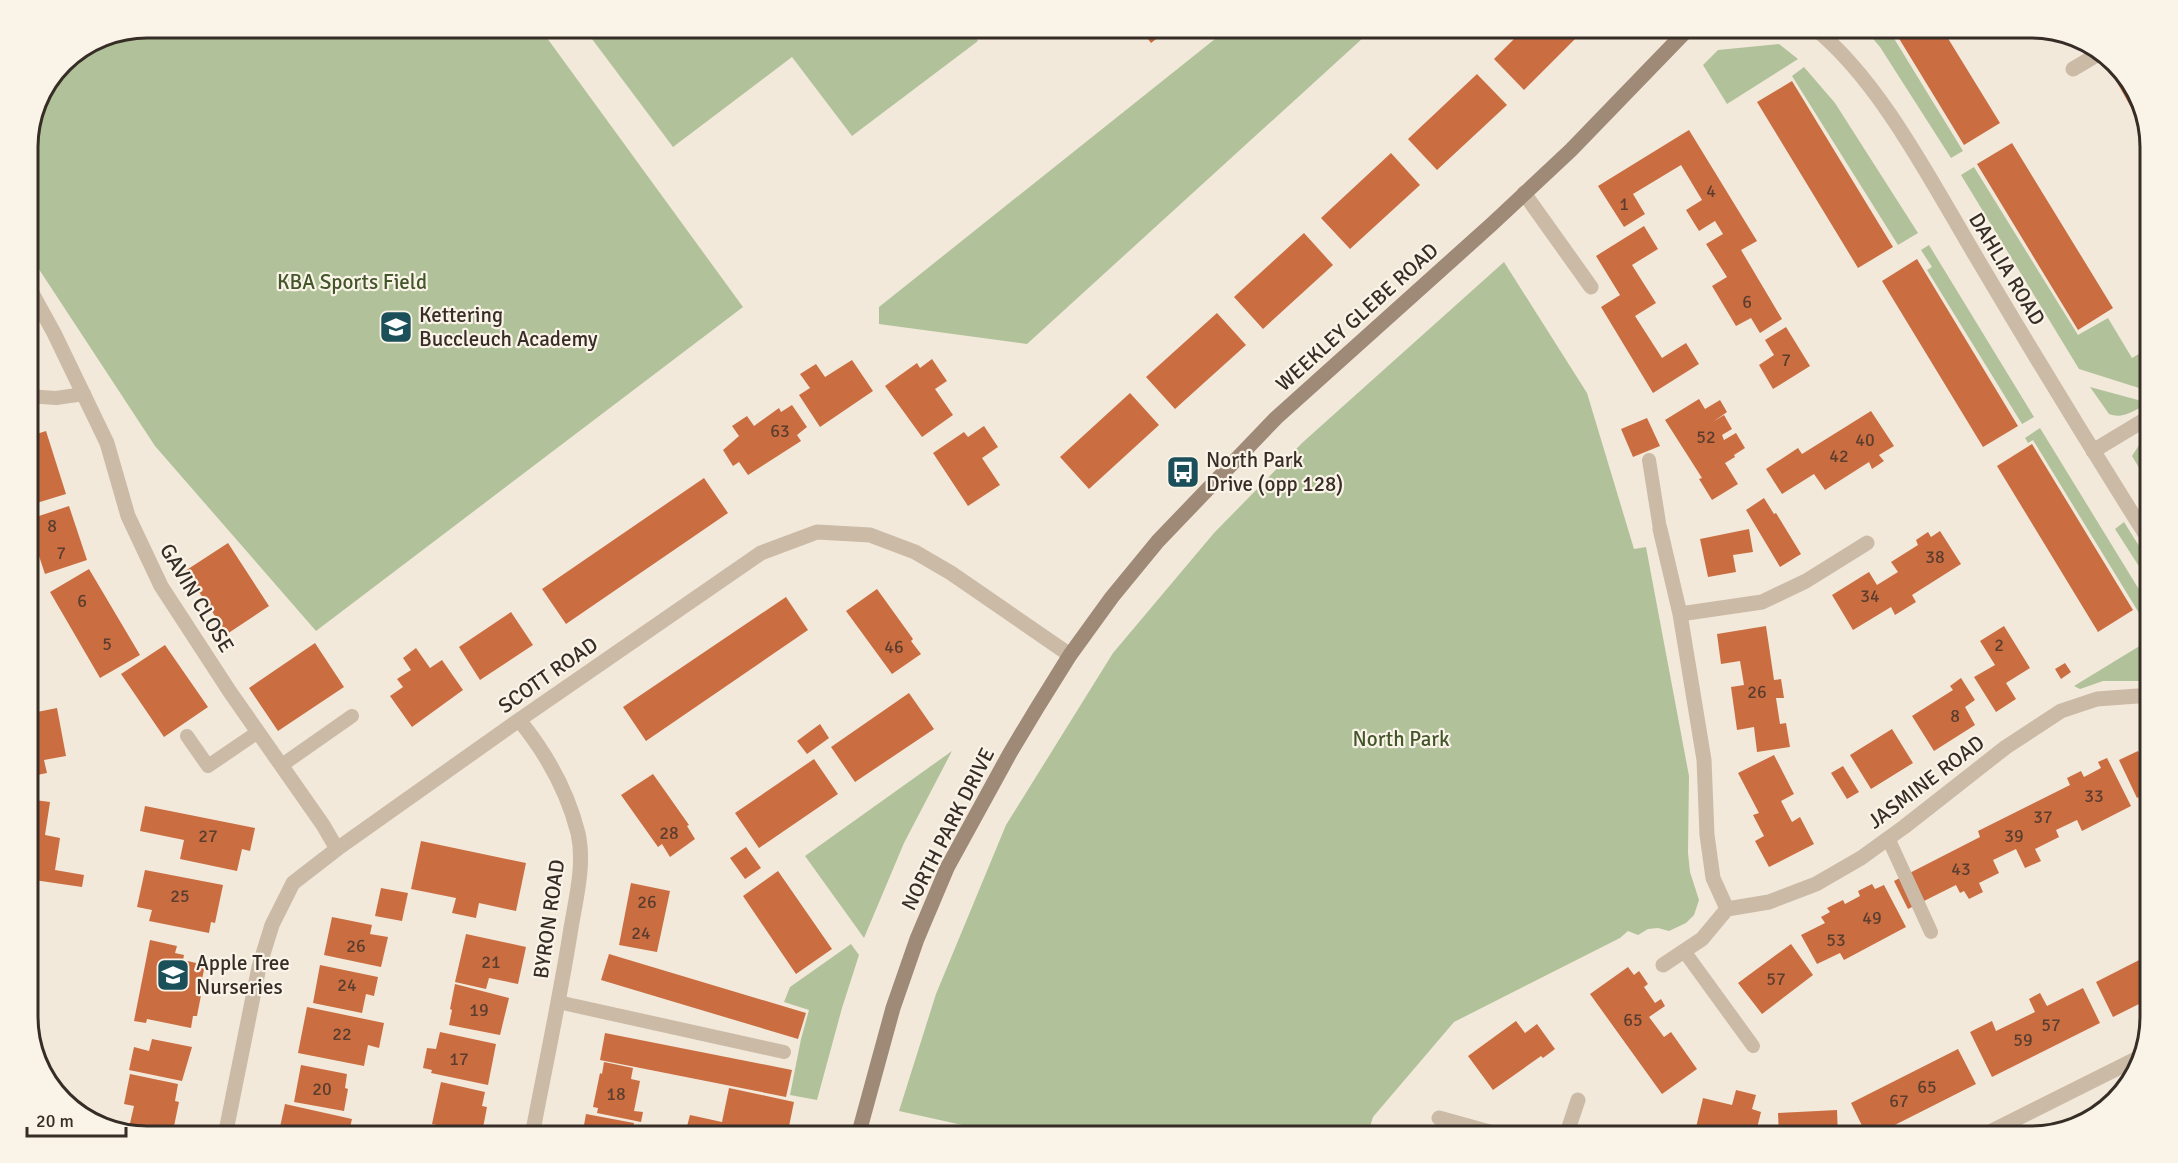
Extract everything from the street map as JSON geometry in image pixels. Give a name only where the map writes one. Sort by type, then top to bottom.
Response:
[{"type":"street","name":"WEEKLEY GLEBE ROAD","points":[[1070,655],[1112,597],[1158,541],[1276,418],[1571,150],[1679,38]]},
{"type":"street","name":"DAHLIA ROAD","points":[[1827,38],[1863,78],[1908,142],[2093,452],[2140,526]]},
{"type":"street","points":[[2073,69],[2093,57]]},
{"type":"street","points":[[1524,194],[1591,287]]},
{"type":"street","name":"GAVIN CLOSE","points":[[38,305],[107,443],[129,516],[161,586],[337,849]]},
{"type":"street","points":[[2093,452],[2140,423]]},
{"type":"street","points":[[1660,529],[1680,614],[1704,760],[1707,836],[1713,878],[1727,909],[1702,939],[1664,964]]},
{"type":"street","name":"SCOTT ROAD","points":[[227,1126],[259,967],[272,925],[293,884],[337,849],[519,720],[761,553],[818,532],[870,535],[915,552],[951,573],[1070,655]]},
{"type":"street","points":[[1680,614],[1762,602],[1806,581],[1867,543]]},
{"type":"street","name":"NORTH PARK DRIVE","points":[[861,1126],[893,1008],[916,939],[947,868],[1010,753],[1070,655]]},
{"type":"street","name":"JASMINE ROAD","points":[[1727,909],[1769,902],[1816,884],[1861,858],[2007,747],[2061,711],[2097,699],[2140,696]]},
{"type":"street","name":"BYRON ROAD","points":[[519,720],[535,740],[563,786],[578,835],[580,872],[534,1126]]},
{"type":"street","points":[[2002,1126],[2130,1062]]},
{"type":"street","points":[[1569,1126],[1578,1100]]},
{"type":"street","points":[[1439,1118],[1468,1126]]},
{"type":"lane","points":[[38,397],[56,398],[84,394]]},
{"type":"lane","points":[[1649,460],[1660,529]]},
{"type":"lane","points":[[282,765],[352,716]]},
{"type":"lane","points":[[187,736],[208,766],[258,732]]},
{"type":"lane","points":[[1888,838],[1931,932]]},
{"type":"lane","points":[[1683,951],[1753,1046]]},
{"type":"lane","points":[[558,1002],[784,1052]]},
{"type":"green space","name":"KBA Sports Field","points":[[139,38],[547,38],[743,307],[316,631],[155,446],[38,268],[38,132],[41,118],[49,98],[64,75],[86,56],[111,43]]},
{"type":"green space","points":[[591,38],[976,38],[978,41],[852,136],[792,57],[673,147]]},
{"type":"green space","points":[[1216,38],[1363,38],[1027,344],[879,324],[879,307]]},
{"type":"green space","points":[[1872,38],[1894,38],[1963,151],[1951,158]]},
{"type":"green space","points":[[1779,44],[1798,59],[1727,104],[1703,65],[1718,50]]},
{"type":"green space","points":[[1804,67],[1835,103],[1918,233],[1898,245],[1792,76]]},
{"type":"green space","points":[[1974,167],[2078,335],[2108,318],[2132,358],[2140,353],[2140,387],[2079,369],[1961,175]]},
{"type":"green space","points":[[1929,245],[2034,417],[2022,424],[1927,270],[1932,267],[1921,250]]},
{"type":"green space","name":"North Park","points":[[1504,262],[1587,393],[1634,549],[1646,547],[1689,776],[1688,853],[1690,872],[1699,900],[1694,915],[1686,923],[1669,931],[1658,928],[1648,929],[1638,935],[1628,931],[1620,938],[1454,1022],[1373,1117],[1370,1126],[967,1126],[899,1111],[936,994],[1006,825],[1113,653],[1214,533],[1302,443]]},
{"type":"green space","points":[[2090,387],[2140,402],[2140,408],[2123,415],[2109,414]]},
{"type":"green space","points":[[2040,428],[2140,591],[2140,615],[2033,440],[2028,443],[2025,438]]},
{"type":"green space","points":[[2140,444],[2140,469],[2132,456]]},
{"type":"green space","points":[[2124,522],[2140,547],[2140,568],[2115,529]]},
{"type":"green space","points":[[2140,646],[2140,681],[2103,681],[2080,689],[2074,686]]},
{"type":"green space","points":[[952,751],[904,843],[864,938],[805,856]]},
{"type":"green space","points":[[851,944],[859,955],[817,1100],[790,1095],[809,1010],[784,1002],[790,987]]},
{"type":"building","points":[[1147,38],[1158,38],[1151,43]]},
{"type":"building","points":[[1515,38],[1576,38],[1524,90],[1494,59]]},
{"type":"building","points":[[1899,38],[1948,38],[2000,123],[1964,145]]},
{"type":"building","points":[[1477,74],[1507,105],[1437,170],[1408,139]]},
{"type":"building","points":[[2115,79],[2122,86],[2134,108],[2132,109]]},
{"type":"building","points":[[1792,81],[1893,247],[1858,268],[1757,102]]},
{"type":"building","points":[[1689,130],[1757,241],[1741,250],[1782,319],[1760,333],[1751,318],[1736,326],[1712,286],[1727,277],[1706,244],[1723,234],[1715,221],[1699,231],[1686,210],[1702,200],[1681,165],[1633,194],[1645,214],[1624,227],[1598,186]]},
{"type":"building","points":[[2012,143],[2113,308],[2078,330],[1977,164]]},
{"type":"building","points":[[1391,153],[1420,185],[1350,249],[1321,218]]},
{"type":"building","points":[[1644,226],[1658,249],[1632,265],[1656,303],[1635,316],[1662,358],[1686,343],[1699,364],[1653,393],[1601,307],[1620,295],[1596,256]]},
{"type":"building","points":[[1304,233],[1333,265],[1263,329],[1234,297]]},
{"type":"building","points":[[1917,259],[2018,426],[1983,447],[1882,281]]},
{"type":"building","points":[[1217,313],[1246,345],[1175,409],[1146,377]]},
{"type":"building","points":[[1786,327],[1810,366],[1773,389],[1759,365],[1774,355],[1765,340]]},
{"type":"building","points":[[932,359],[947,381],[935,389],[953,415],[922,437],[885,386],[917,363],[920,368]]},
{"type":"building","points":[[852,360],[873,391],[820,427],[799,395],[810,388],[800,374],[816,364],[825,377]]},
{"type":"building","points":[[1130,393],[1159,425],[1089,489],[1060,457]]},
{"type":"building","points":[[1699,399],[1705,409],[1720,400],[1727,412],[1713,422],[1724,415],[1732,429],[1722,435],[1724,440],[1736,433],[1745,448],[1725,463],[1738,484],[1712,500],[1699,479],[1702,478],[1665,420]]},
{"type":"building","points":[[792,405],[807,427],[797,435],[801,441],[748,475],[739,462],[733,466],[723,450],[739,436],[732,426],[747,416],[754,426],[779,408],[781,412]]},
{"type":"building","points":[[1871,411],[1894,446],[1879,455],[1884,461],[1872,469],[1869,462],[1825,490],[1814,474],[1782,494],[1766,469],[1798,448],[1802,454]]},
{"type":"building","points":[[1647,418],[1660,446],[1633,457],[1621,429]]},
{"type":"building","points":[[984,426],[998,447],[982,458],[1000,485],[968,506],[933,453],[964,432],[968,437]]},
{"type":"building","points":[[46,431],[66,494],[38,503],[38,434]]},
{"type":"building","points":[[2032,444],[2133,610],[2098,632],[1997,466]]},
{"type":"building","points":[[704,478],[728,513],[566,624],[542,589]]},
{"type":"building","points":[[1764,498],[1801,554],[1780,567],[1746,510]]},
{"type":"building","points":[[69,506],[87,560],[45,574],[38,553],[38,516]]},
{"type":"building","points":[[1749,529],[1753,552],[1733,555],[1736,572],[1708,577],[1700,539]]},
{"type":"building","points":[[1940,531],[1961,564],[1912,595],[1916,602],[1895,615],[1891,607],[1853,630],[1832,595],[1869,572],[1877,585],[1898,572],[1891,562],[1918,545],[1916,540],[1928,532],[1931,537]]},
{"type":"building","points":[[228,543],[269,606],[227,634],[185,571]]},
{"type":"building","points":[[89,569],[140,655],[100,678],[50,592]]},
{"type":"building","points":[[877,589],[921,654],[892,674],[846,611]]},
{"type":"building","points":[[786,597],[808,630],[646,741],[623,707]]},
{"type":"building","points":[[511,612],[533,645],[480,680],[459,647]]},
{"type":"building","points":[[1766,626],[1774,680],[1781,679],[1784,698],[1776,698],[1780,724],[1786,723],[1790,747],[1757,752],[1754,727],[1737,730],[1731,687],[1744,685],[1740,661],[1721,664],[1717,634]]},
{"type":"building","points":[[2004,626],[2030,668],[2006,683],[2016,699],[1996,712],[1974,677],[1995,665],[1980,641]]},
{"type":"building","points":[[315,643],[344,687],[278,731],[249,688]]},
{"type":"building","points":[[165,645],[208,707],[164,737],[121,674]]},
{"type":"building","points":[[416,648],[430,668],[442,660],[463,690],[412,727],[390,696],[403,687],[397,679],[411,670],[403,658]]},
{"type":"building","points":[[2065,663],[2071,672],[2061,679],[2055,669]]},
{"type":"building","points":[[1961,678],[1975,700],[1965,707],[1975,725],[1934,751],[1912,716],[1953,690],[1950,686]]},
{"type":"building","points":[[909,693],[934,729],[855,782],[831,747]]},
{"type":"building","points":[[57,708],[66,756],[44,760],[47,773],[38,775],[38,712]]},
{"type":"building","points":[[820,724],[829,738],[807,754],[797,741]]},
{"type":"building","points":[[1892,729],[1913,763],[1871,789],[1850,755]]},
{"type":"building","points":[[2138,751],[2140,755],[2140,796],[2137,798],[2119,760]]},
{"type":"building","points":[[1774,755],[1794,794],[1781,801],[1792,822],[1800,817],[1814,844],[1769,867],[1755,841],[1764,836],[1753,815],[1759,813],[1738,773]]},
{"type":"building","points":[[2107,758],[2131,806],[2082,831],[2077,820],[2056,830],[2059,837],[2035,849],[2041,861],[2025,868],[2016,849],[1993,860],[1999,873],[1979,883],[1983,892],[1969,899],[1964,891],[1960,893],[1956,885],[1908,909],[1894,881],[1980,837],[1978,831],[2070,785],[2067,778],[2081,771],[2084,777],[2101,768],[2098,762]]},
{"type":"building","points":[[814,759],[838,794],[759,848],[735,813]]},
{"type":"building","points":[[1843,766],[1859,792],[1847,799],[1831,773]]},
{"type":"building","points":[[653,774],[689,825],[687,826],[695,839],[670,857],[662,844],[658,847],[621,795]]},
{"type":"building","points":[[38,800],[50,802],[45,835],[60,838],[55,870],[84,875],[82,887],[38,881]]},
{"type":"building","points":[[145,806],[255,828],[250,851],[242,849],[237,871],[180,859],[184,840],[140,831]]},
{"type":"building","points":[[421,841],[526,863],[516,911],[479,903],[476,918],[452,913],[456,898],[411,889]]},
{"type":"building","points":[[746,847],[761,868],[745,879],[730,858]]},
{"type":"building","points":[[145,870],[223,885],[215,923],[211,922],[209,933],[149,921],[152,910],[137,907]]},
{"type":"building","points":[[778,871],[832,949],[796,974],[743,896]]},
{"type":"building","points":[[631,883],[670,891],[657,952],[619,945]]},
{"type":"building","points":[[1872,884],[1875,889],[1884,885],[1906,927],[1844,960],[1840,953],[1817,964],[1801,935],[1825,923],[1821,917],[1830,912],[1827,908],[1843,900],[1845,904],[1860,896],[1858,891]]},
{"type":"building","points":[[381,888],[408,893],[402,921],[375,916]]},
{"type":"building","points":[[332,917],[372,925],[370,934],[388,937],[381,967],[324,955]]},
{"type":"building","points":[[466,934],[526,947],[518,984],[489,978],[486,989],[455,982]]},
{"type":"building","name":"Apple Tree Nurseries","points":[[150,940],[177,946],[175,953],[184,955],[183,960],[205,965],[197,1016],[193,1016],[191,1028],[147,1019],[146,1023],[134,1021]]},
{"type":"building","points":[[1791,944],[1813,975],[1762,1014],[1738,983]]},
{"type":"building","points":[[609,954],[806,1013],[798,1039],[601,980]]},
{"type":"building","points":[[2140,960],[2140,1004],[2113,1017],[2096,982]]},
{"type":"building","points":[[320,965],[378,977],[374,996],[366,994],[362,1013],[313,1003]]},
{"type":"building","points":[[1628,967],[1634,975],[1639,971],[1648,984],[1644,987],[1655,1003],[1661,999],[1665,1006],[1649,1017],[1664,1037],[1671,1032],[1697,1069],[1662,1094],[1590,994]]},
{"type":"building","points":[[455,984],[509,998],[500,1035],[449,1025]]},
{"type":"building","points":[[2083,988],[2100,1023],[1992,1077],[1970,1032],[1992,1021],[1996,1031],[2035,1012],[2029,999],[2040,993],[2047,1006]]},
{"type":"building","points":[[307,1007],[384,1023],[379,1048],[368,1045],[364,1066],[298,1053]]},
{"type":"building","points":[[1516,1021],[1525,1033],[1537,1024],[1555,1049],[1543,1058],[1541,1056],[1493,1090],[1468,1056]]},
{"type":"building","points":[[440,1032],[496,1044],[488,1085],[431,1073],[432,1070],[423,1068],[427,1048],[436,1049]]},
{"type":"building","points":[[605,1033],[792,1070],[786,1097],[600,1060]]},
{"type":"building","points":[[152,1039],[192,1047],[182,1081],[129,1070],[134,1047],[149,1051]]},
{"type":"building","points":[[1958,1049],[1976,1084],[1893,1126],[1862,1126],[1851,1103]]},
{"type":"building","points":[[604,1062],[633,1068],[631,1079],[640,1081],[634,1111],[643,1112],[641,1122],[597,1113],[598,1108],[593,1107]]},
{"type":"building","points":[[301,1065],[347,1074],[345,1088],[348,1089],[344,1111],[294,1102]]},
{"type":"building","points":[[130,1074],[178,1084],[175,1101],[179,1102],[174,1126],[130,1125],[134,1106],[124,1104]]},
{"type":"building","points":[[441,1082],[485,1092],[482,1106],[487,1107],[483,1126],[432,1124]]},
{"type":"building","points":[[729,1088],[794,1102],[789,1126],[687,1126],[690,1115],[722,1122]]},
{"type":"building","points":[[1736,1090],[1756,1095],[1752,1109],[1761,1112],[1758,1126],[1696,1126],[1703,1098],[1732,1105]]},
{"type":"building","points":[[285,1104],[352,1119],[350,1126],[280,1126]]},
{"type":"building","points":[[1837,1110],[1838,1126],[1779,1126],[1778,1113]]},
{"type":"building","points":[[586,1114],[634,1123],[633,1126],[584,1126]]},
{"type":"place","name":"Kettering Buccleuch Academy","points":[[396,327]]},
{"type":"place","name":"North Park Drive (opp 128)","points":[[1183,472]]},
{"type":"place","name":"Apple Tree Nurseries","points":[[173,975]]}]
